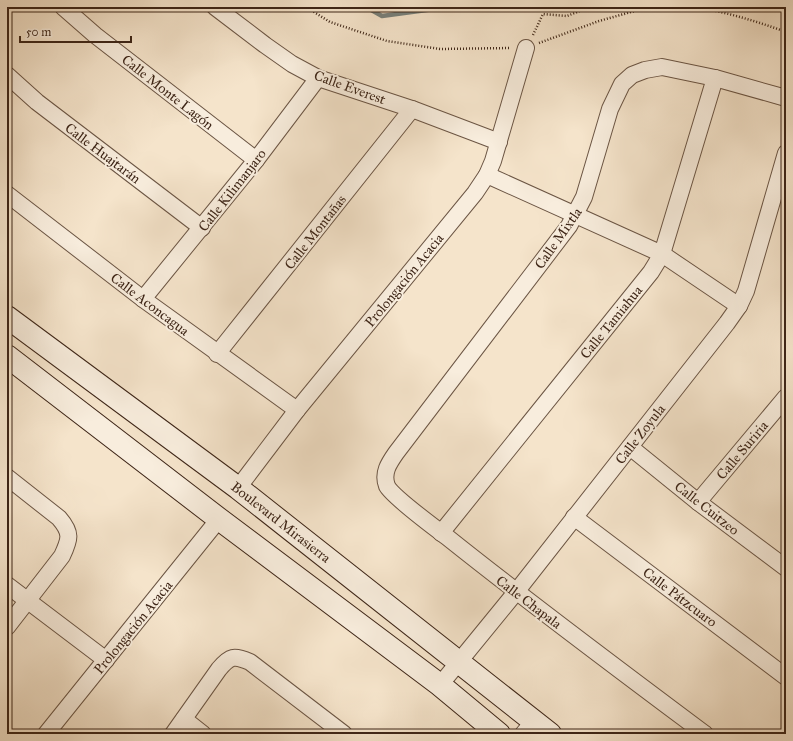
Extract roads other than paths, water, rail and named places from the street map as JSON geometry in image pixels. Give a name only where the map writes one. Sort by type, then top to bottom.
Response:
[{"type":"main road","name":"Boulevard Mirasierra","points":[[7,317],[238,488],[459,662],[536,730]]},
{"type":"main road","points":[[7,356],[219,519],[440,685],[499,734]]},
{"type":"street","name":"Calle Monte Lagón","points":[[63,7],[94,35],[256,160]]},
{"type":"street","name":"Calle Everest","points":[[215,7],[265,46],[292,64],[318,78],[412,109],[499,142]]},
{"type":"street","name":"Prolongación Acacia","points":[[238,488],[297,410],[475,193],[487,175],[499,142],[526,48]]},
{"type":"street","name":"Calle Mixtla","points":[[396,453],[576,215],[584,197],[610,109],[622,84],[632,74],[662,67],[715,78],[786,98]]},
{"type":"street","name":"Calle Huajtarán","points":[[7,75],[37,102],[202,228]]},
{"type":"street","name":"Calle Kilimanjaro","points":[[143,299],[256,160],[318,78]]},
{"type":"street","name":"Calle Tamiahua","points":[[442,533],[651,272],[662,254],[715,78]]},
{"type":"street","name":"Calle Montañas","points":[[217,354],[412,109]]},
{"type":"street","name":"Calle Zoyula","points":[[440,685],[516,592],[727,324],[739,306],[753,270],[786,153]]},
{"type":"street","points":[[487,175],[662,254],[739,306]]},
{"type":"street","name":"Calle Aconcagua","points":[[7,194],[143,299],[217,354],[297,410]]},
{"type":"street","name":"Calle Suriria","points":[[698,502],[786,397]]},
{"type":"street","name":"Calle Cuitzeo","points":[[630,447],[698,502],[786,568]]},
{"type":"street","name":"Calle Chapala","points":[[396,453],[388,465],[384,477],[388,487],[396,496],[516,592],[705,734]]},
{"type":"street","points":[[7,476],[59,518],[66,526],[69,535],[68,544],[62,556],[7,627]]},
{"type":"street","name":"Calle Pátzcuaro","points":[[574,517],[786,677]]},
{"type":"street","name":"Prolongación Acacia","points":[[46,734],[219,519]]},
{"type":"street","points":[[7,585],[106,660]]},
{"type":"street","points":[[173,734],[219,669],[227,660],[233,657],[250,662],[344,734]]},
{"type":"street","points":[[184,719],[203,734]]},
{"type":"waterway","points":[[366,7],[382,16],[449,7]]}]
